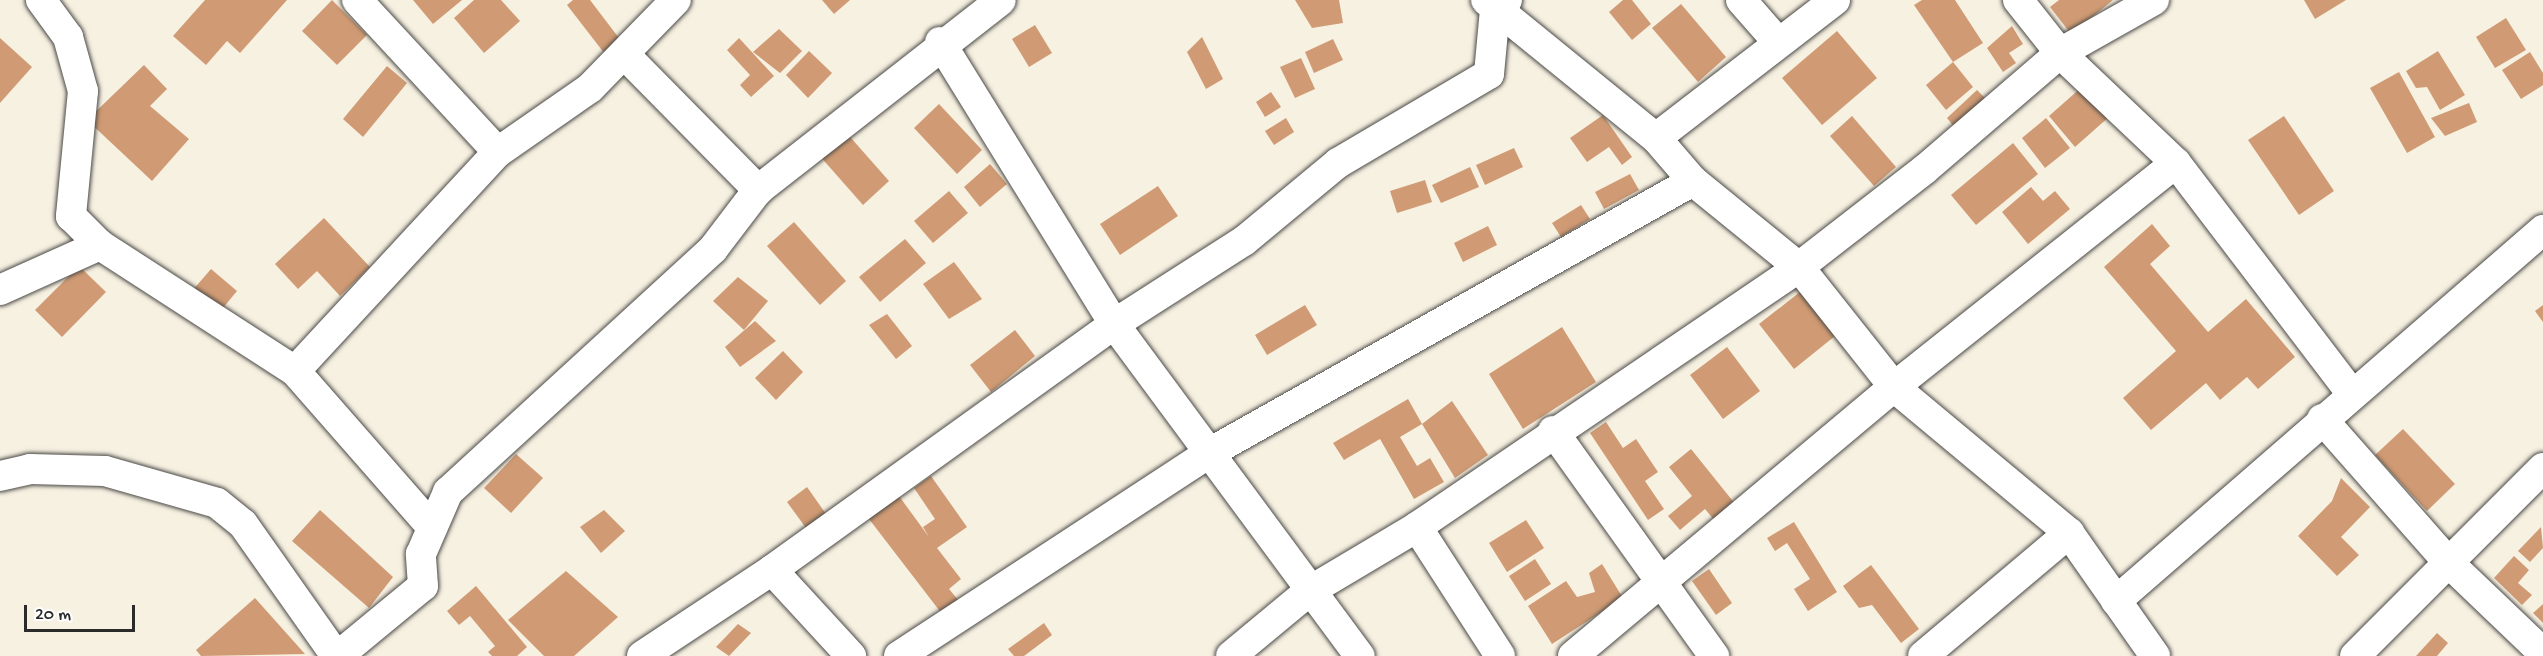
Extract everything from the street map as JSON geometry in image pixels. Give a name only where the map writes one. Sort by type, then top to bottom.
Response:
[{"type":"street","points":[[41,0],[68,37],[83,91],[70,216],[100,245],[295,371],[429,524]]},
{"type":"street","points":[[357,0],[498,152]]},
{"type":"street","points":[[0,476],[30,469],[105,471],[217,503],[243,524],[337,656],[423,586],[421,554],[429,524],[448,492],[712,249],[758,190],[940,42],[1001,0]]},
{"type":"street","points":[[1741,0],[1776,40]]},
{"type":"street","points":[[1656,138],[1776,40],[1835,0]]},
{"type":"street","points":[[2018,0],[2060,53],[2176,163],[2352,394]]},
{"type":"street","points":[[1231,656],[1308,592],[1417,527],[1553,431],[1799,267],[1924,170],[2060,53],[2154,0]]},
{"type":"street","points":[[295,371],[498,152],[590,88],[625,55],[665,3]]},
{"type":"street","points":[[1496,3],[1656,138],[1693,181],[1799,267],[1894,387],[2068,533],[2155,656]]},
{"type":"street","points":[[642,656],[772,570],[1114,324],[1244,241],[1338,163],[1490,74],[1496,3]]},
{"type":"street","points":[[940,42],[1114,324],[1211,452],[1308,592],[1359,656]]},
{"type":"street","points":[[625,55],[758,190]]},
{"type":"street","points":[[1574,656],[1662,585],[1894,387],[2176,163]]},
{"type":"street","points":[[899,656],[1211,452],[1693,181]]},
{"type":"street","points":[[2116,601],[2322,419],[2543,230]]},
{"type":"street","points":[[0,290],[100,245]]},
{"type":"street","points":[[2322,419],[2450,564],[2543,653]]},
{"type":"street","points":[[1553,431],[1714,656]]},
{"type":"street","points":[[2355,656],[2540,478]]},
{"type":"street","points":[[1417,527],[1500,656]]},
{"type":"street","points":[[1923,656],[2068,533]]},
{"type":"street","points":[[772,570],[851,656]]},
{"type":"building","points":[[205,0],[287,0],[240,53],[227,41],[206,65],[173,36]]},
{"type":"building","points":[[332,0],[367,35],[337,65],[302,31]]},
{"type":"building","points":[[413,0],[462,0],[433,24]]},
{"type":"building","points":[[474,0],[501,0],[520,21],[484,53],[454,18]]},
{"type":"building","points":[[573,0],[590,0],[625,46],[608,58],[567,5]]},
{"type":"building","points":[[822,0],[850,0],[834,14]]},
{"type":"building","points":[[1295,0],[1339,0],[1343,23],[1312,28]]},
{"type":"building","points":[[1623,0],[1632,0],[1651,24],[1632,40],[1609,12]]},
{"type":"building","points":[[1922,0],[1955,0],[1983,43],[1953,62],[1914,5]]},
{"type":"building","points":[[2059,0],[2113,0],[2071,34],[2050,7]]},
{"type":"building","points":[[2304,0],[2346,0],[2315,19]]},
{"type":"building","points":[[1681,4],[1726,57],[1698,82],[1652,28]]},
{"type":"building","points":[[2506,18],[2526,50],[2495,68],[2476,37]]},
{"type":"building","points":[[1035,25],[1052,53],[1029,67],[1012,39]]},
{"type":"building","points":[[2012,26],[2023,44],[2009,53],[2016,63],[2003,72],[1987,48]]},
{"type":"building","points":[[779,29],[802,51],[780,73],[753,52]]},
{"type":"building","points":[[1837,31],[1877,78],[1822,125],[1782,78]]},
{"type":"building","points":[[1202,37],[1223,79],[1206,89],[1187,52]]},
{"type":"building","points":[[0,38],[32,67],[0,103]]},
{"type":"building","points":[[739,38],[774,76],[751,97],[740,85],[750,75],[727,50]]},
{"type":"building","points":[[1333,39],[1343,60],[1314,73],[1305,52]]},
{"type":"building","points":[[809,51],[832,73],[808,98],[786,75]]},
{"type":"building","points":[[2438,51],[2465,95],[2440,110],[2427,87],[2416,88],[2406,71]]},
{"type":"building","points":[[2530,52],[2543,73],[2543,85],[2521,99],[2502,70]]},
{"type":"building","points":[[1301,58],[1315,89],[1295,98],[1280,67]]},
{"type":"building","points":[[1953,62],[1973,87],[1946,110],[1926,85]]},
{"type":"building","points":[[144,65],[167,89],[150,106],[189,139],[152,181],[87,120]]},
{"type":"building","points":[[387,66],[407,83],[363,137],[343,119]]},
{"type":"building","points":[[2399,72],[2435,137],[2407,153],[2370,88]]},
{"type":"building","points":[[2084,85],[2110,116],[2075,147],[2049,116]]},
{"type":"building","points":[[1977,90],[1987,100],[1956,129],[1947,118]]},
{"type":"building","points":[[1271,92],[1281,107],[1265,117],[1256,102]]},
{"type":"building","points":[[2469,103],[2477,122],[2445,136],[2431,118]]},
{"type":"building","points":[[939,104],[982,150],[957,174],[914,128]]},
{"type":"building","points":[[1603,115],[1632,157],[1622,165],[1609,147],[1587,162],[1570,138]]},
{"type":"building","points":[[1852,116],[1896,167],[1874,186],[1830,136]]},
{"type":"building","points":[[2284,116],[2334,191],[2299,215],[2248,140]]},
{"type":"building","points":[[1286,118],[1294,132],[1274,145],[1265,131]]},
{"type":"building","points":[[2046,118],[2070,148],[2045,168],[2022,138]]},
{"type":"building","points":[[844,130],[889,181],[863,205],[818,154]]},
{"type":"building","points":[[2013,143],[2038,174],[1976,225],[1951,195]]},
{"type":"building","points":[[1514,148],[1523,167],[1485,185],[1476,165]]},
{"type":"building","points":[[990,164],[1007,184],[980,207],[964,187]]},
{"type":"building","points":[[1470,167],[1479,187],[1441,203],[1432,185]]},
{"type":"building","points":[[1630,174],[1639,190],[1604,209],[1595,192]]},
{"type":"building","points":[[1425,180],[1432,202],[1397,213],[1390,191]]},
{"type":"building","points":[[1158,186],[1178,216],[1120,255],[1100,224]]},
{"type":"building","points":[[2031,187],[2043,201],[2055,191],[2070,209],[2028,244],[2002,212]]},
{"type":"building","points":[[949,191],[968,213],[933,243],[914,221]]},
{"type":"building","points":[[1581,205],[1590,219],[1561,237],[1552,223]]},
{"type":"building","points":[[324,218],[370,267],[340,296],[317,271],[298,289],[275,264]]},
{"type":"building","points":[[794,222],[846,281],[820,305],[767,246]]},
{"type":"building","points":[[2152,224],[2170,246],[2150,264],[2208,332],[2246,299],[2295,357],[2258,389],[2247,377],[2220,400],[2206,383],[2151,430],[2123,398],[2176,351],[2104,267]]},
{"type":"building","points":[[1488,226],[1497,245],[1463,262],[1454,243]]},
{"type":"building","points":[[905,239],[926,263],[880,302],[859,277]]},
{"type":"building","points":[[954,262],[982,299],[949,319],[923,284]]},
{"type":"building","points":[[79,266],[106,292],[62,337],[35,310]]},
{"type":"building","points":[[211,269],[237,291],[218,314],[192,291]]},
{"type":"building","points":[[738,277],[768,301],[744,330],[713,301]]},
{"type":"building","points":[[1805,288],[1840,332],[1794,369],[1759,324]]},
{"type":"building","points":[[1305,305],[1317,325],[1267,355],[1255,335]]},
{"type":"building","points":[[2543,305],[2543,322],[2535,311]]},
{"type":"building","points":[[887,314],[912,346],[896,359],[869,325]]},
{"type":"building","points":[[755,321],[776,341],[740,367],[725,347]]},
{"type":"building","points":[[1562,327],[1596,382],[1523,429],[1489,374]]},
{"type":"building","points":[[1015,330],[1035,356],[991,392],[970,365]]},
{"type":"building","points":[[1727,347],[1760,391],[1723,419],[1690,375]]},
{"type":"building","points":[[783,351],[803,372],[776,400],[755,378]]},
{"type":"building","points":[[1408,399],[1422,424],[1400,437],[1417,466],[1430,458],[1444,482],[1414,499],[1380,439],[1344,460],[1333,443]]},
{"type":"building","points":[[1452,401],[1488,455],[1455,478],[1422,424]]},
{"type":"building","points":[[1606,422],[1623,448],[1636,439],[1658,472],[1645,481],[1664,509],[1648,520],[1590,433]]},
{"type":"building","points":[[2403,429],[2455,484],[2427,511],[2375,455]]},
{"type":"building","points":[[1691,449],[1740,510],[1720,527],[1705,509],[1680,530],[1668,516],[1692,496],[1669,467]]},
{"type":"building","points":[[516,454],[543,478],[511,513],[484,488]]},
{"type":"building","points":[[931,476],[967,527],[937,548],[961,579],[949,589],[959,601],[942,614],[869,519],[899,496],[929,537],[923,527],[935,519],[914,488]]},
{"type":"building","points":[[2341,478],[2370,507],[2341,537],[2359,555],[2337,576],[2298,536],[2332,501]]},
{"type":"building","points":[[807,487],[826,514],[806,528],[787,502]]},
{"type":"building","points":[[320,510],[393,577],[369,608],[292,541]]},
{"type":"building","points":[[604,510],[625,531],[601,553],[580,527]]},
{"type":"building","points":[[1526,520],[1544,548],[1507,572],[1489,543]]},
{"type":"building","points":[[1794,522],[1837,592],[1808,611],[1794,589],[1810,579],[1787,543],[1775,551],[1767,538]]},
{"type":"building","points":[[2541,527],[2543,548],[2530,562],[2518,551]]},
{"type":"building","points":[[2514,556],[2529,570],[2518,583],[2532,595],[2522,605],[2494,578]]},
{"type":"building","points":[[1535,559],[1551,584],[1525,601],[1509,576]]},
{"type":"building","points":[[1602,564],[1623,598],[1552,644],[1528,606],[1566,581],[1577,597],[1595,592],[1589,573]]},
{"type":"building","points":[[1871,565],[1919,629],[1901,643],[1872,605],[1859,608],[1843,586]]},
{"type":"building","points":[[1709,569],[1732,603],[1716,615],[1692,581]]},
{"type":"building","points":[[566,571],[618,617],[574,656],[544,656],[508,620]]},
{"type":"building","points":[[476,586],[527,647],[517,656],[492,656],[488,652],[495,646],[470,616],[459,625],[447,611]]},
{"type":"building","points":[[255,598],[305,654],[201,656],[196,650]]},
{"type":"building","points":[[2543,604],[2543,623],[2533,613]]},
{"type":"building","points":[[1044,623],[1052,635],[1024,656],[1014,656],[1008,649]]},
{"type":"building","points":[[738,624],[751,633],[729,656],[716,647]]},
{"type":"building","points":[[2437,633],[2448,643],[2437,656],[2416,656]]}]
